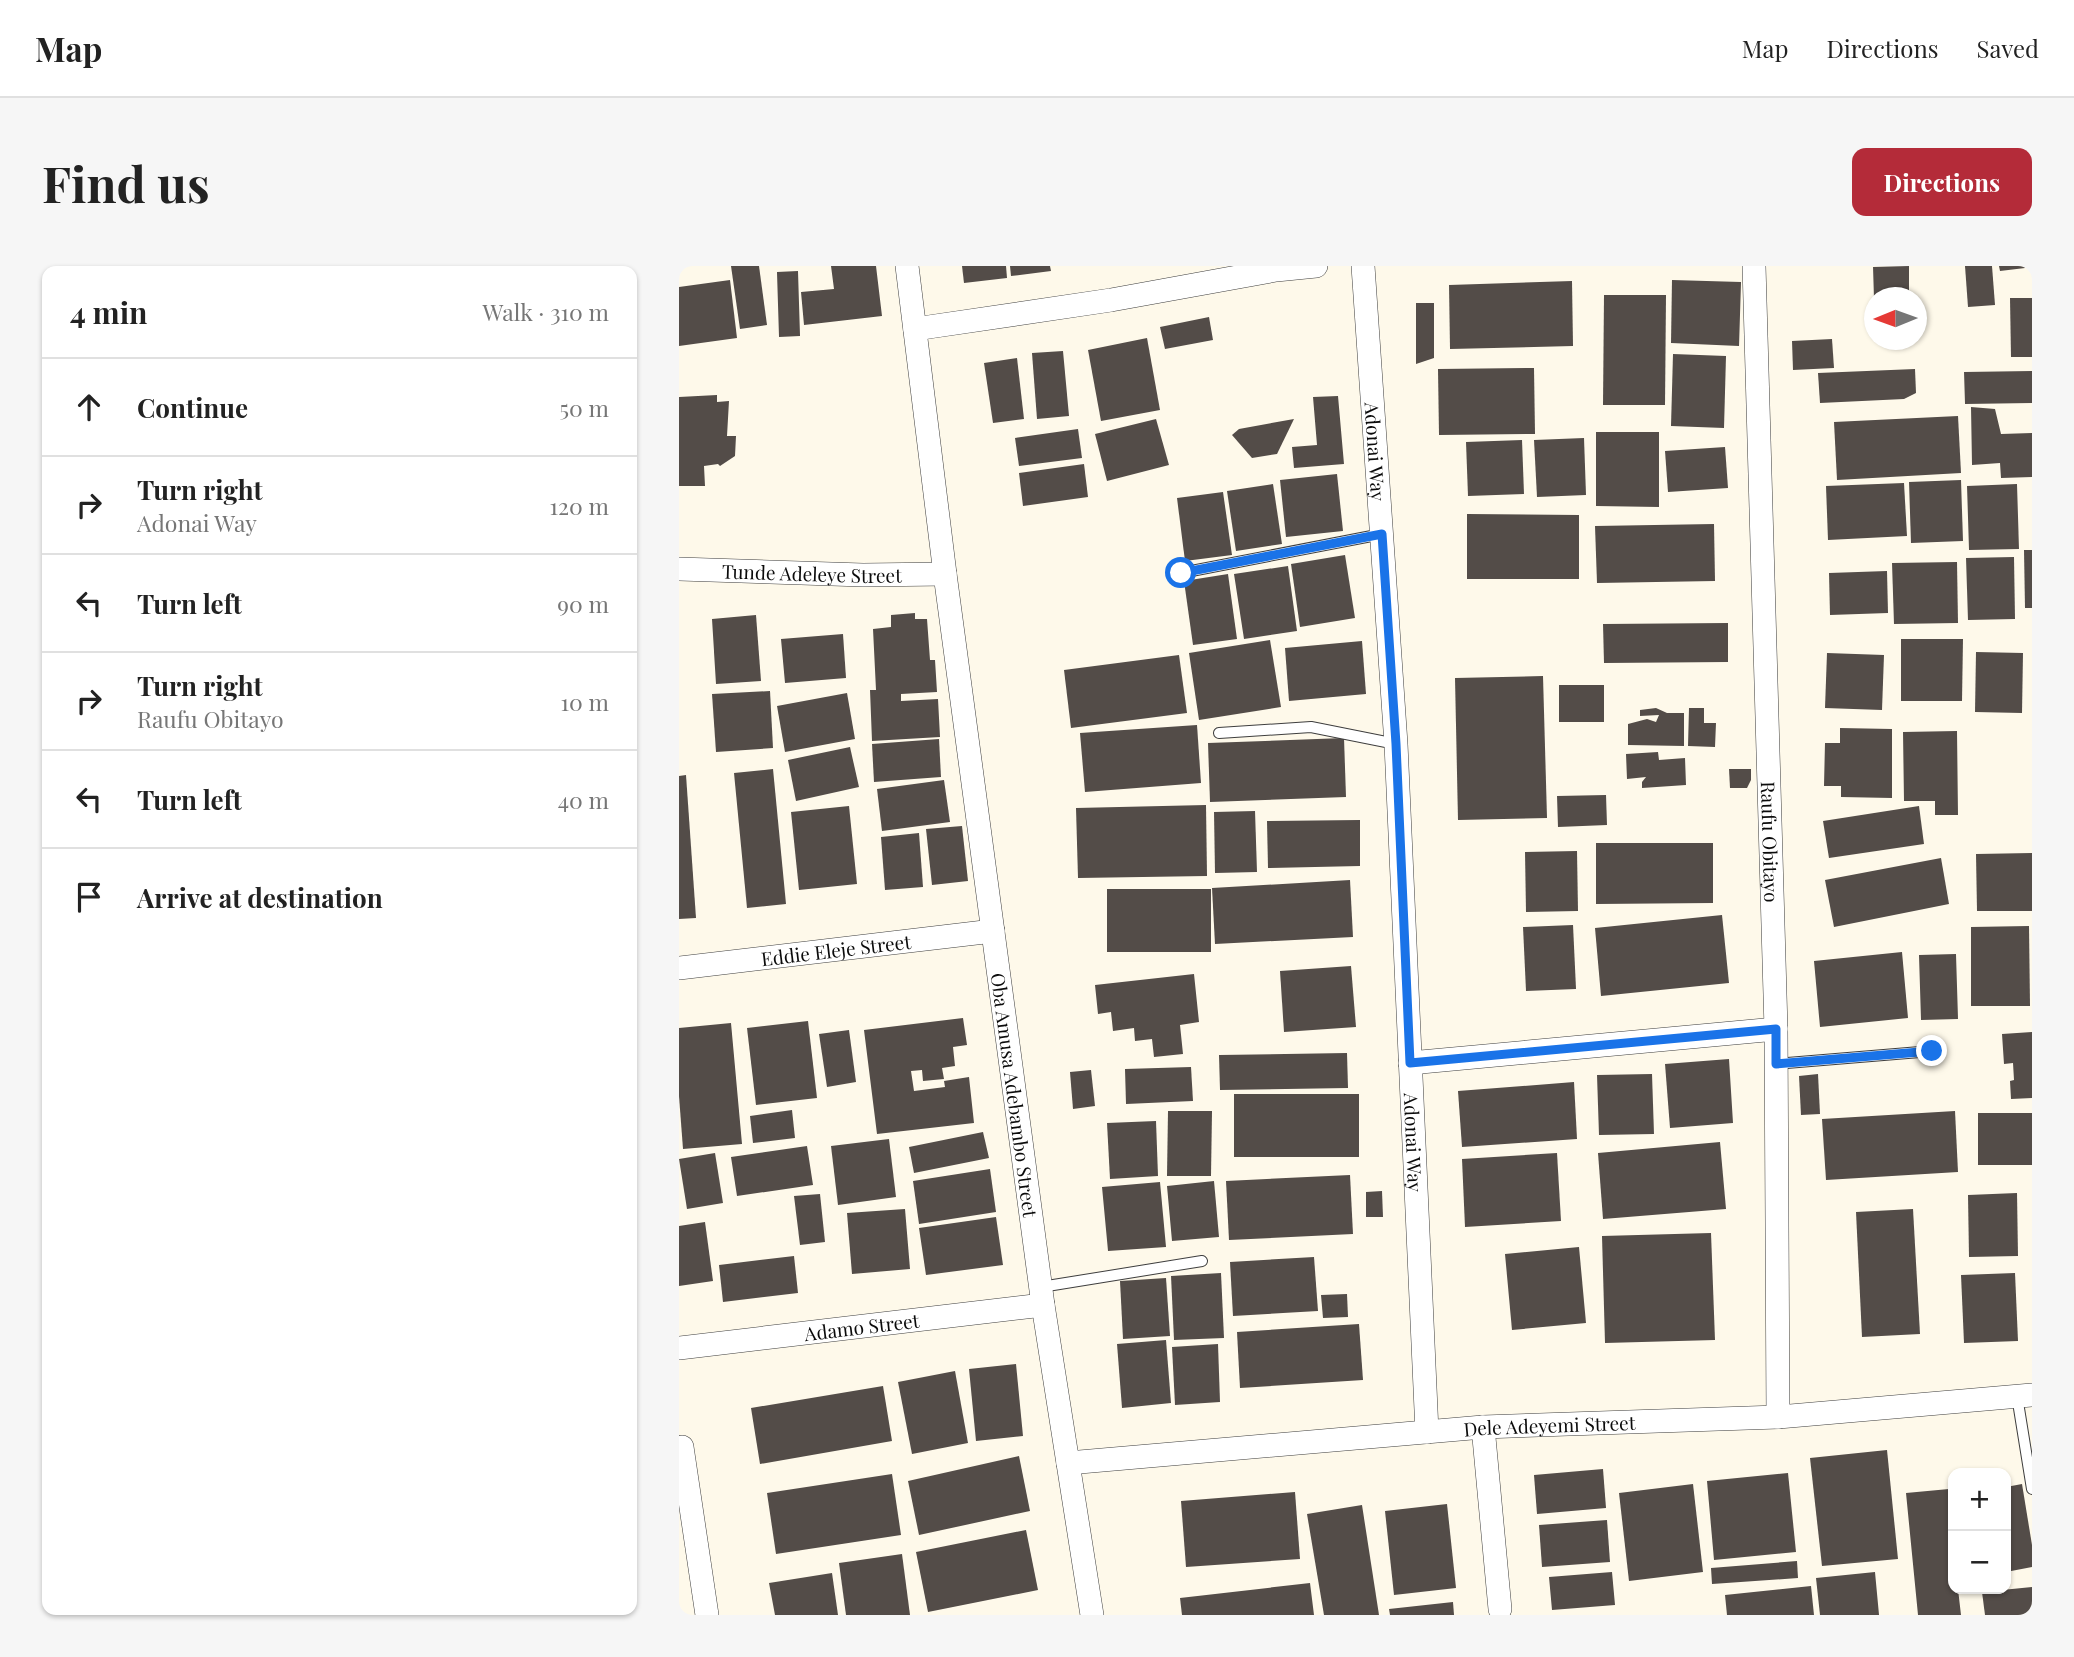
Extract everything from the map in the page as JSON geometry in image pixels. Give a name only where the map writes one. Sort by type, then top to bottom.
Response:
[{"type":"street","name":"Oba Amusa Adebambo Street","points":[[907,266],[945,575],[1042,1296],[1092,1615]]},
{"type":"street","points":[[915,329],[1111,300],[1276,268],[1316,266]]},
{"type":"street","name":"Adonai Way","points":[[1363,266],[1396,744],[1427,1433]]},
{"type":"street","name":"Raufu Obitayo","points":[[1754,266],[1776,1029],[1778,1417]]},
{"type":"street","name":"Tunde Adeleye Street","points":[[679,569],[945,575]]},
{"type":"street","name":"Eddie Eleje Street","points":[[679,968],[993,930]]},
{"type":"street","points":[[1410,1063],[1776,1029]]},
{"type":"street","name":"Adamo Street","points":[[679,1348],[1042,1296]]},
{"type":"street","name":"Dele Adeyemi Street","points":[[1068,1463],[1483,1427],[1778,1417],[2024,1396]]},
{"type":"street","points":[[1483,1427],[1500,1609]]},
{"type":"street","points":[[682,1447],[707,1615]]},
{"type":"lane","points":[[1181,573],[1382,534]]},
{"type":"lane","points":[[1219,733],[1311,727],[1396,744]]},
{"type":"lane","points":[[1776,1064],[1932,1051]]},
{"type":"lane","points":[[1042,1296],[1202,1261]]},
{"type":"lane","points":[[2024,1396],[2032,1489]]},
{"type":"building","points":[[731,266],[759,266],[767,325],[740,329]]},
{"type":"building","points":[[831,266],[876,266],[882,316],[804,325],[801,292],[834,289]]},
{"type":"building","points":[[962,266],[1006,266],[1007,278],[964,283]]},
{"type":"building","points":[[1010,266],[1050,266],[1051,271],[1011,276]]},
{"type":"building","points":[[1909,266],[1909,287],[1874,287],[1873,267]]},
{"type":"building","points":[[1965,266],[1992,266],[1995,305],[1968,307]]},
{"type":"building","points":[[1999,266],[2025,266],[2025,268],[2000,271]]},
{"type":"building","points":[[798,271],[800,336],[779,337],[777,272]]},
{"type":"building","points":[[730,280],[737,338],[679,346],[679,287]]},
{"type":"building","points":[[1672,280],[1741,282],[1739,346],[1671,343]]},
{"type":"building","points":[[1572,281],[1573,346],[1450,349],[1449,285]]},
{"type":"building","points":[[1604,295],[1666,295],[1665,405],[1603,405]]},
{"type":"building","points":[[2010,298],[2032,298],[2032,357],[2011,357]]},
{"type":"building","points":[[1416,303],[1434,303],[1434,358],[1416,364]]},
{"type":"building","points":[[1209,317],[1213,340],[1165,349],[1160,327]]},
{"type":"building","points":[[1147,338],[1160,410],[1101,421],[1088,350]]},
{"type":"building","points":[[1832,339],[1834,368],[1793,370],[1792,341]]},
{"type":"building","points":[[1063,351],[1069,416],[1037,419],[1032,353]]},
{"type":"building","points":[[1673,354],[1726,356],[1724,428],[1671,426]]},
{"type":"building","points":[[1017,358],[1024,419],[993,423],[984,363]]},
{"type":"building","points":[[1534,368],[1535,434],[1439,435],[1438,369]]},
{"type":"building","points":[[1915,369],[1916,393],[1904,399],[1820,403],[1818,373]]},
{"type":"building","points":[[2032,371],[2032,403],[1965,404],[1964,372]]},
{"type":"building","points":[[717,395],[717,402],[729,401],[727,436],[736,436],[735,456],[720,466],[704,466],[705,486],[679,486],[679,397]]},
{"type":"building","points":[[1338,396],[1344,464],[1294,468],[1292,447],[1317,445],[1313,397]]},
{"type":"building","points":[[1971,407],[1995,409],[2001,434],[2032,433],[2032,477],[2001,478],[2000,463],[1972,465]]},
{"type":"building","points":[[1958,416],[1961,473],[1837,480],[1834,422]]},
{"type":"building","points":[[1156,419],[1169,465],[1107,481],[1095,434]]},
{"type":"building","points":[[1294,419],[1277,454],[1252,458],[1232,435],[1239,429]]},
{"type":"building","points":[[1078,429],[1082,458],[1019,466],[1015,438]]},
{"type":"building","points":[[1596,432],[1659,432],[1659,507],[1596,506]]},
{"type":"building","points":[[1584,438],[1586,495],[1537,497],[1534,440]]},
{"type":"building","points":[[1522,440],[1524,494],[1468,496],[1466,442]]},
{"type":"building","points":[[1725,447],[1728,488],[1668,492],[1665,451]]},
{"type":"building","points":[[1084,464],[1088,497],[1023,506],[1019,473]]},
{"type":"building","points":[[1337,474],[1343,531],[1286,537],[1280,480]]},
{"type":"building","points":[[1961,480],[1963,541],[1911,543],[1909,482]]},
{"type":"building","points":[[1904,483],[1907,536],[1828,540],[1826,486]]},
{"type":"building","points":[[1273,484],[1282,544],[1236,551],[1227,491]]},
{"type":"building","points":[[2017,484],[2019,549],[1969,550],[1967,486]]},
{"type":"building","points":[[1223,492],[1232,555],[1185,561],[1177,498]]},
{"type":"building","points":[[1467,514],[1579,515],[1579,579],[1467,579]]},
{"type":"building","points":[[1714,524],[1715,581],[1597,583],[1595,526]]},
{"type":"building","points":[[2024,550],[2032,550],[2032,608],[2025,608]]},
{"type":"building","points":[[1345,555],[1355,618],[1300,627],[1291,564]]},
{"type":"building","points":[[2014,557],[2015,619],[1968,620],[1966,558]]},
{"type":"building","points":[[1957,562],[1958,623],[1894,624],[1892,563]]},
{"type":"building","points":[[1288,566],[1297,631],[1244,639],[1234,574]]},
{"type":"building","points":[[1887,571],[1888,613],[1830,615],[1829,573]]},
{"type":"building","points":[[1228,574],[1237,639],[1193,645],[1184,581]]},
{"type":"building","points":[[915,613],[915,619],[927,619],[930,660],[935,660],[937,692],[901,694],[901,701],[938,699],[940,737],[872,741],[870,690],[876,690],[873,629],[891,627],[891,615]]},
{"type":"building","points":[[756,615],[761,681],[716,684],[712,619]]},
{"type":"building","points":[[1728,623],[1728,662],[1604,663],[1603,624]]},
{"type":"building","points":[[843,634],[846,678],[785,683],[781,639]]},
{"type":"building","points":[[1901,639],[1963,639],[1962,701],[1901,701]]},
{"type":"building","points":[[1270,640],[1281,707],[1199,720],[1189,653]]},
{"type":"building","points":[[1362,641],[1366,694],[1289,701],[1285,648]]},
{"type":"building","points":[[1976,652],[2023,653],[2022,713],[1975,712]]},
{"type":"building","points":[[1827,653],[1884,655],[1882,710],[1825,708]]},
{"type":"building","points":[[1179,655],[1187,713],[1071,728],[1064,670]]},
{"type":"building","points":[[1543,676],[1547,818],[1458,820],[1455,678]]},
{"type":"building","points":[[1559,685],[1604,685],[1604,722],[1559,722]]},
{"type":"building","points":[[770,691],[773,748],[716,752],[712,694]]},
{"type":"building","points":[[847,693],[855,739],[785,752],[777,706]]},
{"type":"building","points":[[1656,708],[1667,713],[1684,713],[1684,746],[1628,745],[1628,724],[1647,719],[1656,722],[1659,715],[1640,716],[1640,710]]},
{"type":"building","points":[[1689,708],[1704,708],[1704,723],[1716,723],[1715,747],[1688,746]]},
{"type":"building","points":[[1197,725],[1201,783],[1085,792],[1080,733]]},
{"type":"building","points":[[1840,728],[1892,729],[1892,798],[1841,797],[1841,786],[1824,786],[1825,743],[1840,743]]},
{"type":"building","points":[[1957,731],[1958,815],[1935,815],[1935,801],[1904,801],[1903,732]]},
{"type":"building","points":[[1344,738],[1346,797],[1210,802],[1208,743]]},
{"type":"building","points":[[939,739],[941,777],[874,782],[872,744]]},
{"type":"building","points":[[850,747],[859,787],[796,801],[788,760]]},
{"type":"building","points":[[1658,752],[1659,760],[1685,758],[1686,785],[1642,788],[1646,777],[1627,779],[1626,754]]},
{"type":"building","points":[[773,769],[786,904],[747,908],[734,773]]},
{"type":"building","points":[[1729,769],[1751,769],[1751,780],[1747,788],[1730,788]]},
{"type":"building","points":[[686,775],[696,918],[679,919],[679,776]]},
{"type":"building","points":[[944,780],[950,822],[882,831],[877,789]]},
{"type":"building","points":[[1606,795],[1607,825],[1558,827],[1557,796]]},
{"type":"building","points":[[1206,805],[1207,876],[1078,878],[1076,808]]},
{"type":"building","points":[[849,806],[857,884],[799,890],[791,812]]},
{"type":"building","points":[[1919,806],[1924,844],[1829,858],[1823,821]]},
{"type":"building","points":[[1255,811],[1257,872],[1215,873],[1214,812]]},
{"type":"building","points":[[1360,820],[1360,866],[1268,868],[1267,821]]},
{"type":"building","points":[[962,826],[968,881],[932,885],[926,829]]},
{"type":"building","points":[[919,833],[923,887],[885,890],[881,837]]},
{"type":"building","points":[[1596,843],[1713,843],[1713,903],[1596,904]]},
{"type":"building","points":[[1577,851],[1578,911],[1526,912],[1525,852]]},
{"type":"building","points":[[2032,853],[2032,911],[1977,911],[1976,854]]},
{"type":"building","points":[[1941,858],[1949,904],[1834,927],[1825,880]]},
{"type":"building","points":[[1350,880],[1353,937],[1215,944],[1212,888]]},
{"type":"building","points":[[1107,889],[1211,889],[1211,952],[1107,952]]},
{"type":"building","points":[[1722,915],[1729,983],[1601,996],[1595,928]]},
{"type":"building","points":[[1573,925],[1576,989],[1526,991],[1523,927]]},
{"type":"building","points":[[2029,926],[2030,1006],[1971,1006],[1971,927]]},
{"type":"building","points":[[1902,952],[1908,1018],[1820,1027],[1814,961]]},
{"type":"building","points":[[1956,954],[1958,1019],[1921,1020],[1919,955]]},
{"type":"building","points":[[1351,966],[1356,1027],[1284,1032],[1280,971]]},
{"type":"building","points":[[1194,974],[1199,1022],[1180,1025],[1183,1054],[1154,1057],[1152,1039],[1135,1041],[1134,1028],[1113,1031],[1111,1012],[1098,1014],[1095,985]]},
{"type":"building","points":[[963,1018],[967,1045],[953,1047],[955,1066],[942,1068],[944,1079],[923,1081],[922,1070],[911,1071],[914,1091],[945,1087],[944,1081],[969,1077],[974,1123],[877,1134],[864,1030]]},
{"type":"building","points":[[808,1021],[817,1098],[756,1105],[747,1028]]},
{"type":"building","points":[[731,1023],[742,1144],[683,1149],[679,1096],[679,1028]]},
{"type":"building","points":[[849,1030],[856,1082],[827,1087],[819,1034]]},
{"type":"building","points":[[2032,1032],[2032,1098],[2011,1099],[2013,1063],[2004,1064],[2002,1034]]},
{"type":"building","points":[[1347,1053],[1348,1088],[1220,1090],[1219,1055]]},
{"type":"building","points":[[1729,1059],[1733,1123],[1670,1128],[1665,1064]]},
{"type":"building","points":[[1191,1067],[1193,1101],[1126,1104],[1125,1069]]},
{"type":"building","points":[[1091,1070],[1095,1106],[1073,1109],[1070,1072]]},
{"type":"building","points":[[1652,1074],[1654,1134],[1599,1135],[1597,1075]]},
{"type":"building","points":[[1818,1074],[1820,1114],[1801,1115],[1799,1076]]},
{"type":"building","points":[[1574,1082],[1577,1139],[1462,1147],[1458,1091]]},
{"type":"building","points":[[1234,1094],[1359,1094],[1359,1157],[1234,1157]]},
{"type":"building","points":[[792,1110],[795,1138],[753,1143],[750,1116]]},
{"type":"building","points":[[1168,1111],[1212,1111],[1211,1176],[1167,1176]]},
{"type":"building","points":[[1955,1111],[1958,1172],[1826,1180],[1822,1119]]},
{"type":"building","points":[[1978,1113],[2032,1113],[2032,1165],[1978,1165]]},
{"type":"building","points":[[1156,1121],[1158,1176],[1110,1179],[1107,1123]]},
{"type":"building","points":[[983,1132],[989,1158],[914,1173],[909,1147]]},
{"type":"building","points":[[889,1139],[896,1197],[838,1205],[831,1146]]},
{"type":"building","points":[[1720,1142],[1726,1209],[1603,1219],[1598,1153]]},
{"type":"building","points":[[807,1146],[813,1185],[737,1196],[731,1157]]},
{"type":"building","points":[[715,1153],[723,1203],[687,1209],[679,1159]]},
{"type":"building","points":[[1557,1153],[1561,1221],[1465,1227],[1462,1159]]},
{"type":"building","points":[[990,1169],[996,1212],[919,1224],[913,1181]]},
{"type":"building","points":[[1350,1175],[1353,1234],[1229,1240],[1226,1181]]},
{"type":"building","points":[[1214,1181],[1219,1237],[1172,1241],[1167,1186]]},
{"type":"building","points":[[1160,1182],[1166,1247],[1108,1251],[1102,1187]]},
{"type":"building","points":[[1382,1191],[1383,1217],[1366,1217],[1366,1192]]},
{"type":"building","points":[[2017,1193],[2018,1256],[1969,1257],[1968,1195]]},
{"type":"building","points":[[820,1194],[825,1242],[800,1245],[794,1196]]},
{"type":"building","points":[[905,1209],[910,1269],[852,1274],[847,1213]]},
{"type":"building","points":[[1913,1209],[1920,1334],[1862,1337],[1856,1212]]},
{"type":"building","points":[[996,1217],[1003,1265],[926,1275],[919,1228]]},
{"type":"building","points":[[705,1222],[713,1281],[679,1286],[679,1226]]},
{"type":"building","points":[[1711,1233],[1715,1340],[1605,1343],[1602,1236]]},
{"type":"building","points":[[1579,1247],[1586,1323],[1512,1330],[1505,1254]]},
{"type":"building","points":[[794,1256],[798,1293],[723,1302],[719,1265]]},
{"type":"building","points":[[1314,1257],[1318,1311],[1233,1316],[1230,1262]]},
{"type":"building","points":[[1221,1273],[1224,1338],[1174,1340],[1171,1276]]},
{"type":"building","points":[[2015,1273],[2018,1341],[1964,1343],[1961,1275]]},
{"type":"building","points":[[1166,1278],[1170,1336],[1123,1339],[1120,1281]]},
{"type":"building","points":[[1347,1294],[1348,1317],[1323,1318],[1321,1295]]},
{"type":"building","points":[[1359,1324],[1363,1380],[1240,1388],[1237,1332]]},
{"type":"building","points":[[1166,1340],[1171,1403],[1122,1408],[1117,1344]]},
{"type":"building","points":[[1218,1344],[1220,1402],[1175,1405],[1172,1347]]},
{"type":"building","points":[[1016,1364],[1023,1436],[976,1441],[969,1369]]},
{"type":"building","points":[[955,1371],[968,1443],[912,1454],[898,1382]]},
{"type":"building","points":[[883,1386],[892,1441],[760,1464],[751,1408]]},
{"type":"building","points":[[1887,1450],[1898,1559],[1822,1566],[1810,1458]]},
{"type":"building","points":[[1019,1456],[1030,1511],[919,1535],[908,1481]]},
{"type":"building","points":[[1603,1469],[1606,1508],[1537,1514],[1534,1475]]},
{"type":"building","points":[[1788,1473],[1796,1552],[1714,1560],[1707,1481]]},
{"type":"building","points":[[892,1474],[901,1535],[776,1554],[767,1493]]},
{"type":"building","points":[[1693,1484],[1703,1572],[1629,1581],[1619,1493]]},
{"type":"building","points":[[2022,1484],[2032,1545],[2032,1567],[2011,1571],[2011,1531],[2011,1486]]},
{"type":"building","points":[[1948,1489],[1948,1594],[1959,1594],[1961,1615],[1918,1615],[1906,1493]]},
{"type":"building","points":[[1295,1492],[1300,1559],[1186,1567],[1181,1501]]},
{"type":"building","points":[[1447,1504],[1456,1588],[1394,1595],[1385,1511]]},
{"type":"building","points":[[1362,1505],[1379,1615],[1324,1615],[1307,1514]]},
{"type":"building","points":[[1607,1520],[1610,1562],[1542,1567],[1539,1525]]},
{"type":"building","points":[[1026,1530],[1038,1590],[928,1612],[916,1552]]},
{"type":"building","points":[[902,1554],[910,1615],[846,1615],[839,1563]]},
{"type":"building","points":[[1797,1561],[1798,1578],[1712,1584],[1711,1568]]},
{"type":"building","points":[[1612,1572],[1615,1605],[1552,1610],[1549,1577]]},
{"type":"building","points":[[1875,1572],[1879,1615],[1820,1615],[1816,1578]]},
{"type":"building","points":[[832,1573],[838,1615],[775,1615],[769,1583]]},
{"type":"building","points":[[1310,1583],[1314,1615],[1182,1615],[1180,1598]]},
{"type":"building","points":[[1811,1586],[1814,1615],[1727,1615],[1725,1595]]},
{"type":"building","points":[[2032,1587],[2032,1615],[1985,1615],[1982,1594],[2011,1594],[2011,1589]]},
{"type":"building","points":[[1453,1602],[1454,1615],[1390,1615],[1389,1609]]},
{"type":"route","points":[[1181,573],[1382,534],[1396,744],[1410,1063],[1776,1029],[1776,1064],[1932,1051]]}]
